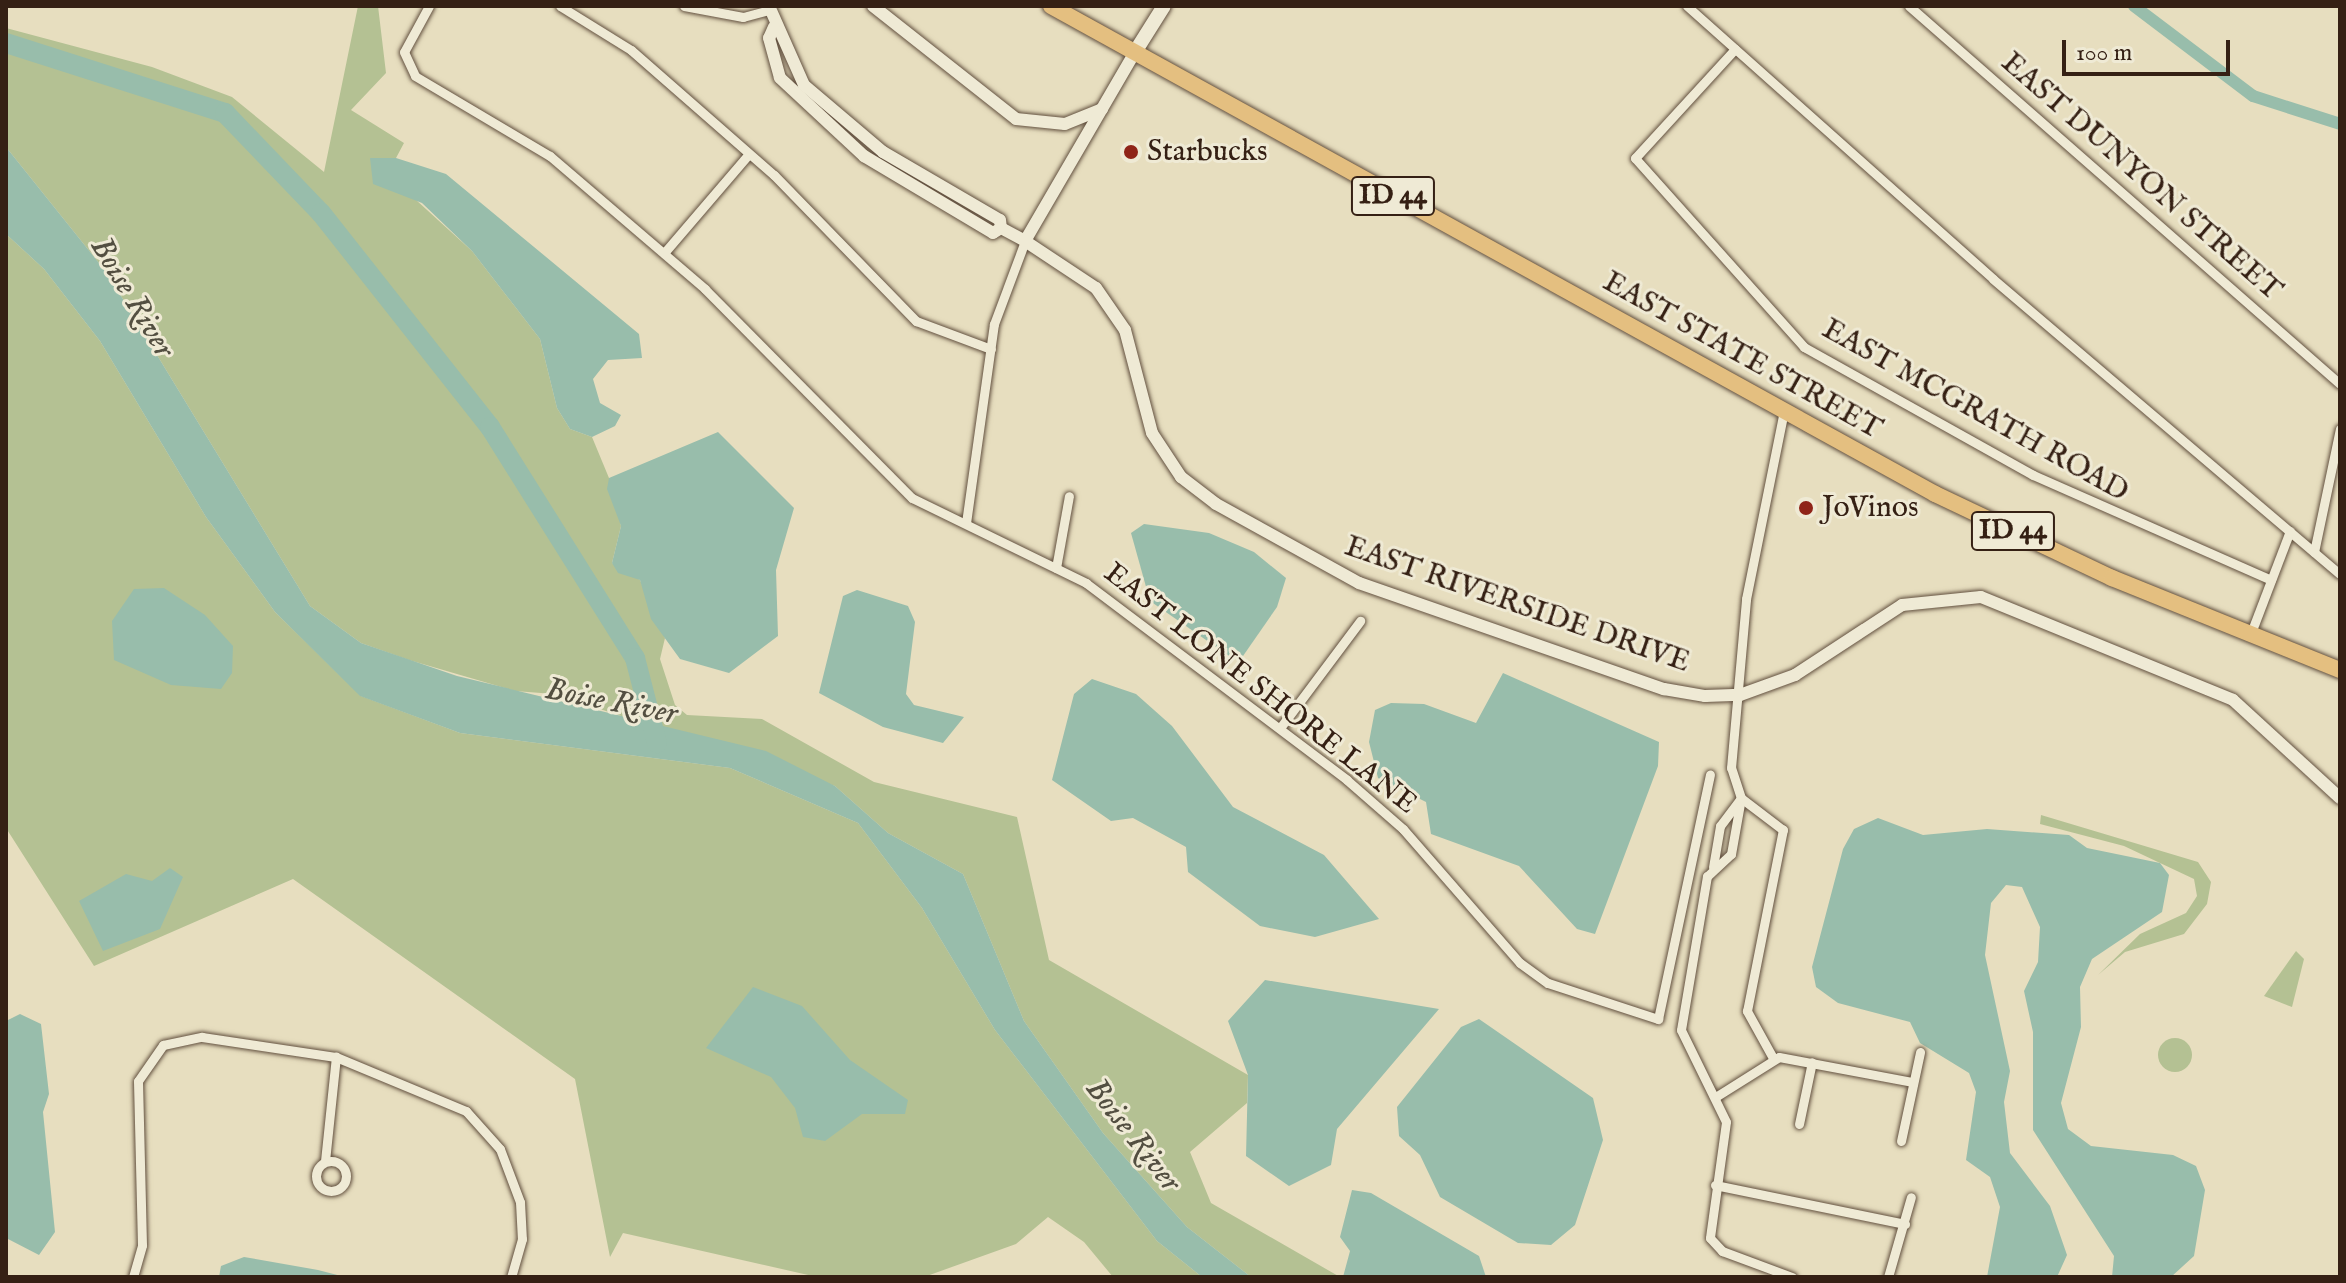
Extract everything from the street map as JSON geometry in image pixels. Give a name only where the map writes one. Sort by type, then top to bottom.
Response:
[{"type":"highway","name":"ID 44","points":[[1051,6],[1135,52]]},
{"type":"highway","name":"EAST STATE STREET","points":[[1135,52],[1966,510],[2340,670]]},
{"type":"main road","points":[[1135,52],[1164,6]]},
{"type":"street","name":"EAST LONE SHORE LANE","points":[[429,6],[404,59],[415,76],[550,156],[664,253],[912,498],[1056,568],[1114,601],[1280,728],[1403,829],[1520,963],[1580,999],[1658,1019],[1710,774]]},
{"type":"street","points":[[560,6],[631,50],[749,154],[916,321],[991,349]]},
{"type":"street","points":[[684,6],[743,17],[770,8]]},
{"type":"street","points":[[873,6],[1016,119],[1065,124],[1102,109]]},
{"type":"street","points":[[1687,6],[2340,574]]},
{"type":"street","name":"EAST DUNYON STREET","points":[[1909,6],[2340,384]]},
{"type":"street","name":"EAST RIVERSIDE DRIVE","points":[[770,8],[774,27],[772,59],[802,104],[893,177],[993,233],[1001,228],[1025,241],[1110,304],[1132,347],[1152,433],[1181,477],[1216,504],[1359,583],[1664,689],[1740,695],[1795,675],[1902,605],[1981,597],[2233,700],[2340,798]]},
{"type":"street","name":"EAST MCGRATH ROAD","points":[[1735,49],[1635,158],[1804,347],[2033,475],[2271,580]]},
{"type":"street","points":[[966,523],[991,349],[1025,241],[1135,52]]},
{"type":"street","points":[[664,253],[749,154]]},
{"type":"street","points":[[1713,867],[1731,854],[1741,798],[1731,768],[1740,695],[1746,599],[1784,410]]},
{"type":"street","points":[[2314,552],[2340,429]]},
{"type":"street","points":[[1056,568],[1069,496]]},
{"type":"street","points":[[2251,633],[2290,531]]},
{"type":"street","points":[[1280,728],[1360,621]]},
{"type":"street","points":[[1741,798],[1720,826],[1680,1020],[1688,1052],[1717,1096],[1726,1128],[1707,1227],[1713,1244],[1792,1277]]},
{"type":"street","points":[[1741,798],[1783,830],[1747,1011],[1773,1058]]},
{"type":"street","points":[[133,1277],[142,1245],[138,1081],[163,1045],[202,1037],[336,1057],[442,1096],[484,1129],[520,1202],[522,1239],[511,1277]]},
{"type":"street","points":[[1901,1141],[1920,1052]]},
{"type":"street","points":[[325,1161],[336,1057]]},
{"type":"street","points":[[1717,1096],[1773,1058],[1812,1062],[1912,1082]]},
{"type":"street","points":[[1799,1124],[1812,1062]]},
{"type":"street","points":[[1715,1185],[1905,1224]]},
{"type":"street","points":[[1888,1277],[1911,1197]]},
{"type":"shaded area","points":[[358,6],[378,6],[386,73],[351,110],[404,143],[396,158],[370,158],[472,251],[540,339],[557,408],[570,429],[592,437],[609,478],[621,526],[612,563],[640,580],[665,638],[660,659],[675,705],[687,715],[762,719],[874,782],[1017,817],[1049,960],[1248,1075],[1247,1103],[1190,1152],[1211,1203],[1340,1277],[1251,1277],[1187,1227],[1103,1133],[1024,1021],[963,874],[888,833],[835,786],[554,694],[515,691],[409,660],[361,643],[310,606],[107,273],[6,147],[6,28],[152,67],[232,97],[324,172]]},
{"type":"shaded area","points":[[6,147],[107,273],[310,606],[361,643],[457,676],[766,751],[835,786],[888,833],[963,874],[1024,1021],[1103,1133],[1187,1227],[1251,1277],[1202,1277],[1157,1241],[995,1030],[922,908],[858,823],[730,768],[460,733],[360,696],[275,612],[206,517],[100,341],[44,269],[6,234]]},
{"type":"shaded area","points":[[370,158],[396,158],[446,174],[639,334],[642,358],[608,360],[593,379],[600,403],[621,415],[615,426],[592,437],[570,429],[557,408],[540,339],[472,251],[422,203],[373,184]]},
{"type":"shaded area","points":[[6,234],[44,269],[100,341],[206,517],[275,612],[361,696],[460,733],[730,768],[858,823],[922,908],[995,1030],[1157,1241],[1202,1277],[1113,1277],[1084,1242],[1048,1217],[1016,1244],[924,1277],[817,1277],[623,1233],[610,1257],[575,1079],[293,879],[94,966],[6,828]]},
{"type":"shaded area","points":[[718,432],[794,508],[776,570],[778,636],[729,673],[680,659],[651,619],[640,580],[618,573],[612,563],[621,526],[607,489],[609,478]]},
{"type":"shaded area","points":[[1144,524],[1209,533],[1254,552],[1286,578],[1277,607],[1243,656],[1229,656],[1150,601],[1131,533]]},
{"type":"shaded area","points":[[164,588],[205,615],[233,646],[232,673],[221,689],[171,685],[114,660],[112,621],[134,589]]},
{"type":"shaded area","points":[[857,590],[908,606],[915,622],[906,694],[914,705],[964,717],[943,743],[883,727],[819,693],[843,596]]},
{"type":"shaded area","points":[[1503,673],[1659,742],[1658,766],[1595,934],[1577,929],[1519,866],[1431,834],[1426,802],[1378,778],[1369,742],[1375,710],[1391,703],[1424,704],[1476,723]]},
{"type":"shaded area","points":[[1092,679],[1136,694],[1172,726],[1233,807],[1324,855],[1379,919],[1315,937],[1260,926],[1188,872],[1186,847],[1133,818],[1111,821],[1052,780],[1074,694]]},
{"type":"shaded area","points":[[2041,815],[2198,862],[2211,882],[2207,904],[2184,934],[2125,952],[2098,975],[2140,934],[2186,913],[2197,896],[2194,879],[2124,846],[2040,824]]},
{"type":"shaded area","points":[[1878,818],[1923,835],[1987,829],[2069,835],[2087,848],[2160,863],[2169,875],[2162,912],[2092,959],[2080,987],[2081,1027],[2061,1103],[2068,1129],[2091,1146],[2173,1155],[2196,1166],[2205,1190],[2194,1256],[2171,1277],[2112,1277],[2114,1256],[2033,1130],[2033,1032],[2024,991],[2038,962],[2040,927],[2022,887],[2006,885],[1991,903],[1985,955],[2010,1071],[2004,1102],[2010,1153],[2050,1206],[2067,1255],[2057,1277],[1987,1277],[2000,1207],[1990,1177],[1966,1160],[1976,1092],[1969,1073],[1920,1043],[1910,1022],[1838,1003],[1816,987],[1812,967],[1843,849],[1854,829]]},
{"type":"shaded area","points":[[170,868],[183,877],[160,929],[103,951],[79,901],[126,874],[152,881]]},
{"type":"shaded area","points":[[2296,951],[2304,959],[2292,1007],[2264,996]]},
{"type":"shaded area","points":[[1265,980],[1439,1009],[1337,1129],[1331,1165],[1289,1186],[1246,1156],[1248,1075],[1228,1021]]},
{"type":"shaded area","points":[[753,987],[802,1006],[850,1060],[908,1100],[905,1114],[862,1114],[825,1141],[803,1137],[795,1108],[771,1077],[706,1048]]},
{"type":"shaded area","points":[[20,1014],[41,1024],[49,1094],[43,1112],[55,1232],[39,1255],[8,1239],[6,1021]]},
{"type":"shaded area","points":[[1479,1019],[1593,1098],[1603,1140],[1575,1225],[1551,1245],[1518,1243],[1440,1197],[1420,1155],[1399,1136],[1397,1107],[1461,1027]]},
{"type":"shaded area","points":[[2175,1038],[2187,1043],[2192,1055],[2187,1067],[2175,1072],[2163,1067],[2158,1055],[2163,1043]]},
{"type":"shaded area","points":[[1352,1190],[1371,1193],[1479,1256],[1486,1277],[1343,1277],[1350,1251],[1340,1237]]},
{"type":"shaded area","points":[[244,1257],[345,1277],[219,1277],[221,1266]]},
{"type":"waterway","points":[[2134,6],[2253,96],[2340,124]]},
{"type":"waterway","name":"Boise River","points":[[6,43],[225,113],[321,213],[490,427],[635,658],[657,743]]},
{"type":"place","name":"Starbucks","points":[[1131,152]]},
{"type":"place","name":"JoVinos","points":[[1806,508]]}]
